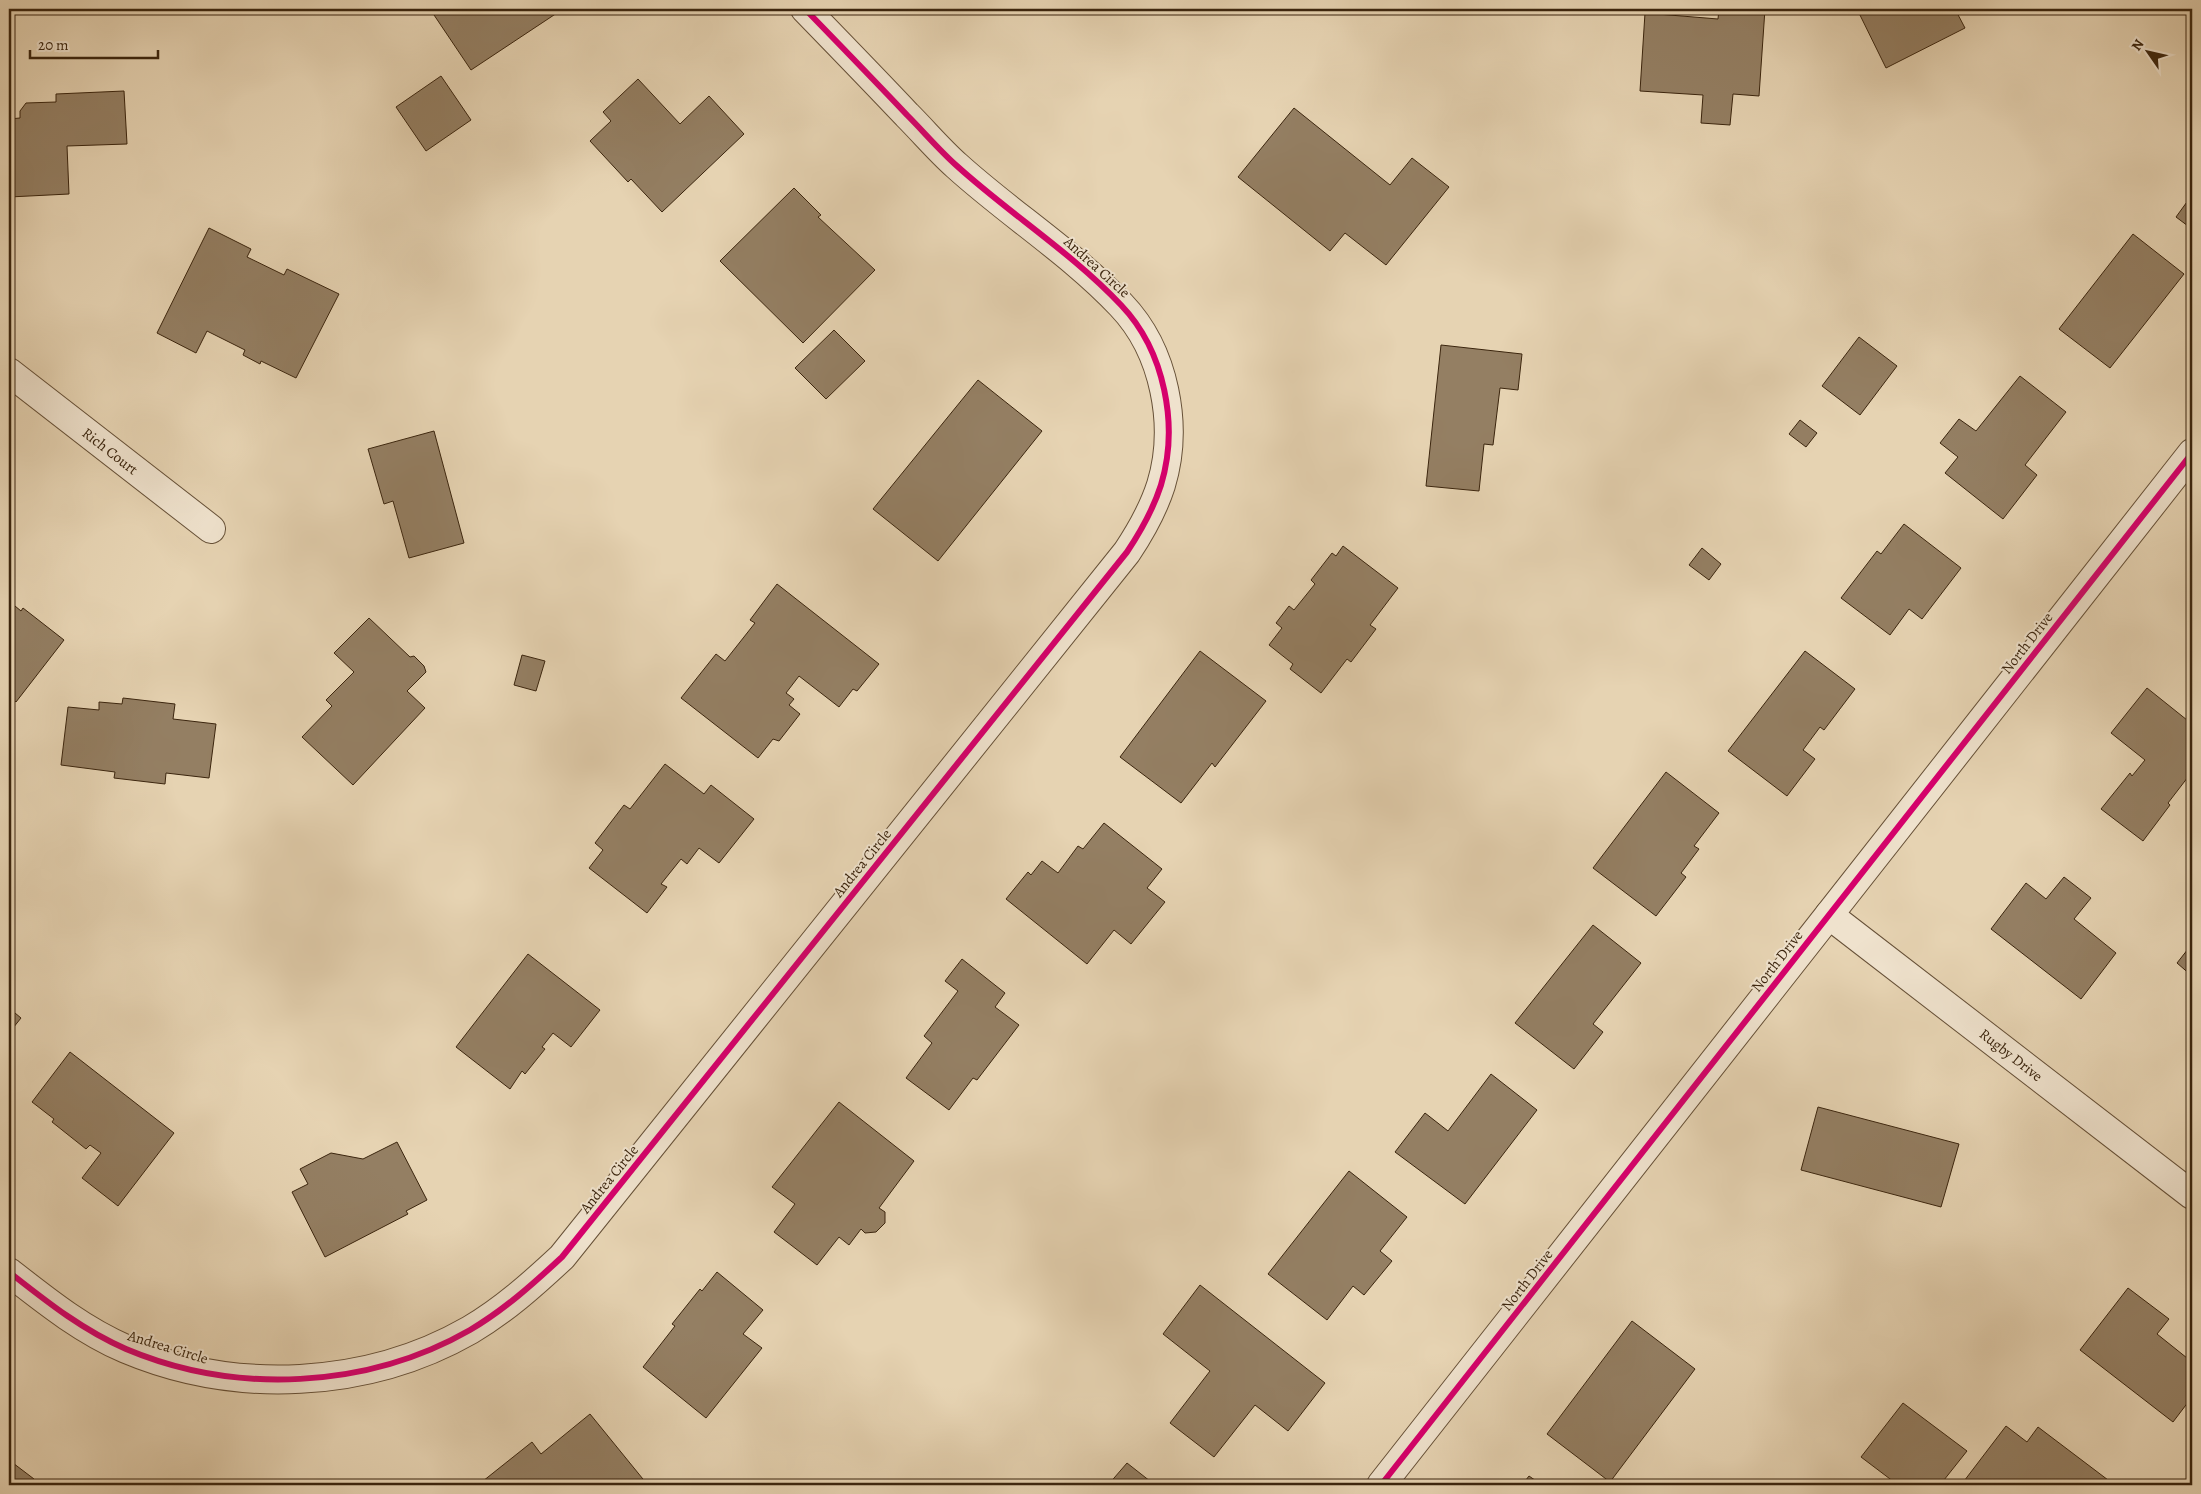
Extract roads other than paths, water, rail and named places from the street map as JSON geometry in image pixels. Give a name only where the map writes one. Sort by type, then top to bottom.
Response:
[{"type":"street","name":"Andrea Circle","points":[[9,1272],[66,1317],[126,1349],[186,1369],[243,1379],[302,1380],[360,1372],[416,1355],[469,1330],[519,1297],[562,1257],[1127,552],[1147,520],[1161,485],[1168,447],[1168,410],[1160,372],[1145,338],[1123,306],[1096,280],[957,166],[805,9]]},
{"type":"street","name":"Rich Court","points":[[9,372],[211,530]]},
{"type":"street","name":"North Drive","points":[[1381,1485],[2192,453]]},
{"type":"street","name":"Rugby Drive","points":[[1829,915],[2192,1195]]}]
